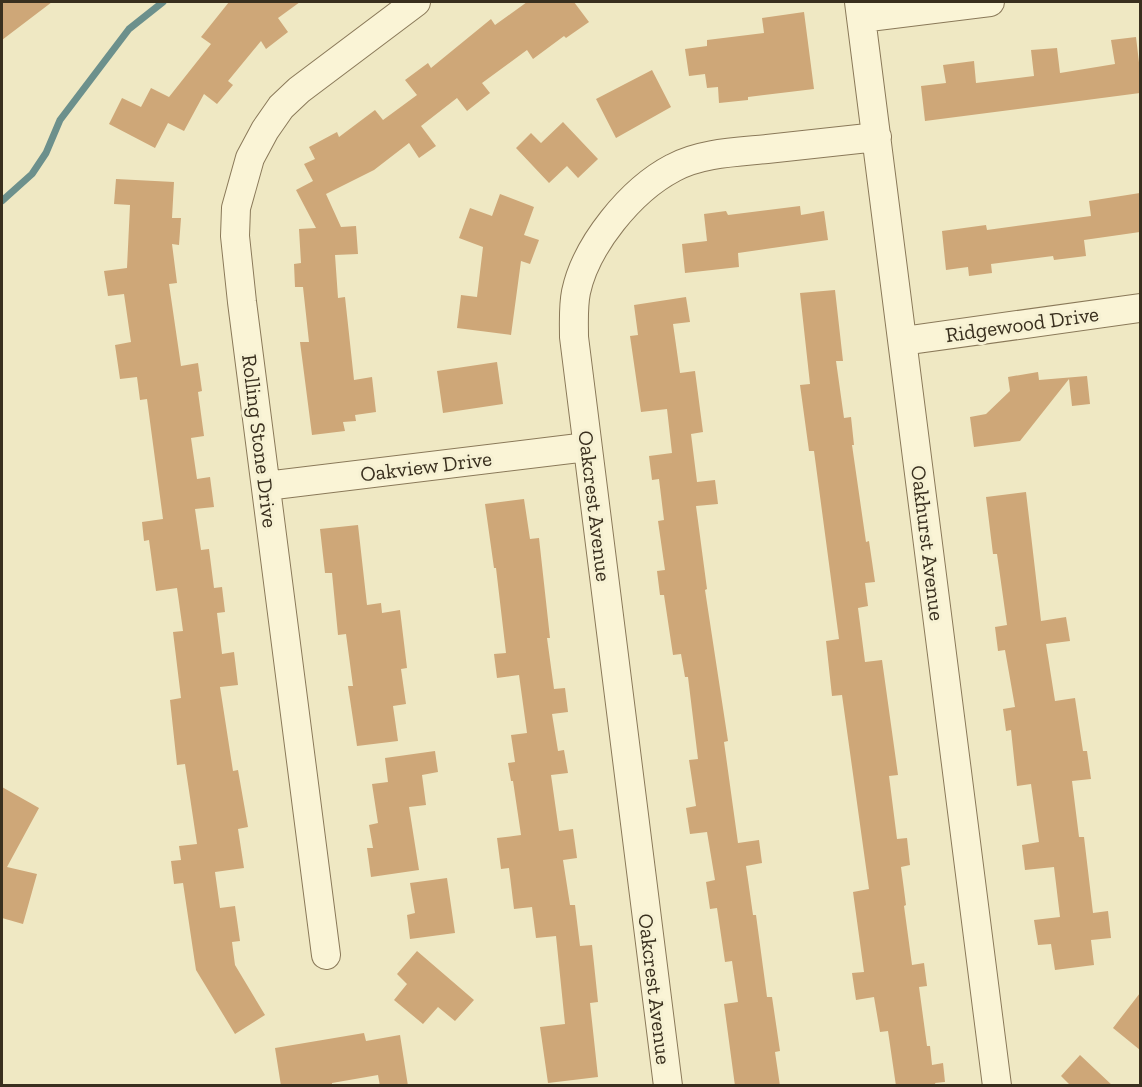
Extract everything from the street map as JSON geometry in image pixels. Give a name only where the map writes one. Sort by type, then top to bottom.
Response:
[{"type":"street","name":"Rolling Stone Drive","points":[[326,955],[242,302],[235,236],[236,208],[250,158],[281,107],[299,90],[416,2]]},
{"type":"street","points":[[860,10],[990,2]]},
{"type":"street","name":"Oakhurst Avenue","points":[[860,10],[996,1086]]},
{"type":"street","name":"Oakcrest Avenue","points":[[668,1086],[574,337],[576,291],[593,250],[610,224],[650,183],[674,167],[702,158],[732,153],[877,137]]},
{"type":"street","name":"Ridgewood Drive","points":[[903,341],[1140,308]]},
{"type":"street","name":"Oakview Drive","points":[[266,486],[587,447]]},
{"type":"building","points":[[2,2],[52,2],[2,40]]},
{"type":"building","points":[[229,2],[300,2],[278,18],[288,32],[266,49],[261,41],[228,81],[233,85],[217,104],[204,94],[184,131],[168,123],[155,148],[109,124],[122,98],[141,107],[151,88],[169,97],[211,44],[201,37]]},
{"type":"building","points":[[527,2],[574,2],[589,22],[566,38],[564,36],[533,59],[527,50],[482,83],[490,93],[467,111],[457,98],[421,126],[436,146],[419,158],[409,143],[374,170],[326,194],[341,227],[356,226],[358,254],[335,255],[338,298],[345,297],[354,380],[372,377],[376,412],[355,415],[356,421],[343,422],[345,431],[312,435],[300,342],[309,342],[303,287],[295,287],[294,264],[301,263],[299,229],[316,228],[296,190],[313,181],[304,164],[315,159],[309,147],[337,132],[339,137],[375,110],[383,120],[417,95],[405,80],[428,63],[431,68],[491,19],[495,25]]},
{"type":"building","points":[[804,12],[814,89],[719,103],[718,87],[707,88],[705,74],[689,76],[685,49],[707,46],[707,40],[764,33],[762,18]]},
{"type":"building","points":[[1136,37],[1140,93],[925,121],[921,86],[946,83],[943,65],[974,61],[976,83],[1034,76],[1031,50],[1057,48],[1060,73],[1115,64],[1111,40]]},
{"type":"building","points":[[652,70],[671,107],[616,138],[596,99]]},
{"type":"building","points":[[563,122],[598,159],[578,178],[567,166],[549,183],[516,148],[531,133],[541,143]]},
{"type":"building","points":[[116,179],[174,182],[172,218],[181,218],[179,245],[172,244],[177,283],[169,284],[181,366],[198,363],[202,391],[198,392],[204,436],[191,438],[197,479],[210,477],[214,507],[195,509],[201,550],[209,549],[214,588],[222,587],[225,612],[217,613],[222,654],[234,652],[238,685],[220,687],[233,771],[238,770],[248,827],[238,829],[244,868],[215,872],[220,908],[235,906],[240,941],[232,942],[235,965],[265,1015],[235,1034],[196,970],[183,883],[174,884],[171,861],[181,860],[179,846],[197,844],[185,764],[177,765],[170,700],[181,698],[173,632],[183,631],[177,588],[156,591],[149,540],[144,541],[142,522],[163,519],[147,399],[140,400],[137,377],[120,379],[115,345],[131,342],[124,294],[108,296],[104,271],[127,268],[130,205],[114,204]]},
{"type":"building","points":[[1140,193],[1140,232],[1084,240],[1086,256],[1054,260],[1053,256],[991,264],[992,273],[969,276],[968,267],[946,270],[942,231],[986,225],[987,230],[1091,216],[1089,201]]},
{"type":"building","points":[[500,194],[534,207],[524,235],[539,240],[530,264],[521,261],[511,335],[457,328],[461,295],[477,297],[483,247],[459,238],[470,208],[492,216]]},
{"type":"building","points":[[800,206],[801,215],[824,211],[828,240],[738,253],[739,267],[685,273],[682,244],[707,241],[704,214],[726,211],[728,215]]},
{"type":"building","points":[[835,290],[843,361],[836,361],[844,418],[851,417],[854,445],[852,445],[866,542],[869,541],[875,582],[865,583],[868,606],[858,608],[865,662],[882,660],[898,775],[889,776],[897,839],[907,838],[910,865],[901,867],[912,965],[924,963],[927,986],[919,987],[927,1046],[930,1046],[932,1065],[943,1063],[945,1082],[935,1083],[936,1086],[896,1086],[888,1031],[880,1032],[874,997],[856,1000],[852,973],[864,972],[853,892],[869,889],[842,695],[832,696],[826,641],[839,639],[814,451],[809,451],[800,385],[810,384],[800,293]]},
{"type":"building","points":[[686,297],[690,322],[673,324],[680,373],[695,371],[703,432],[691,434],[697,482],[715,480],[718,504],[696,506],[707,589],[705,590],[728,741],[724,742],[738,843],[759,840],[762,863],[746,866],[753,915],[756,915],[767,997],[772,997],[780,1051],[775,1052],[780,1086],[735,1086],[724,1004],[738,1002],[732,961],[725,962],[717,908],[710,909],[706,882],[715,880],[707,832],[690,834],[686,808],[696,806],[689,760],[698,759],[688,677],[685,677],[681,654],[673,655],[664,595],[660,595],[657,571],[665,570],[658,521],[664,520],[659,479],[652,480],[649,456],[672,453],[667,409],[641,412],[630,336],[638,335],[634,305]]},
{"type":"building","points":[[497,362],[503,404],[443,413],[437,371]]},
{"type":"building","points":[[1038,372],[1039,380],[1087,376],[1090,404],[1072,406],[1069,379],[1020,441],[974,447],[970,417],[986,414],[1010,391],[1008,377]]},
{"type":"building","points":[[1026,492],[1041,621],[1066,617],[1070,641],[1046,644],[1055,701],[1075,698],[1083,751],[1087,751],[1091,779],[1072,781],[1079,837],[1084,837],[1093,913],[1108,911],[1111,938],[1091,940],[1094,965],[1055,970],[1051,944],[1038,945],[1034,920],[1060,917],[1054,867],[1025,870],[1022,845],[1039,842],[1031,784],[1017,786],[1011,730],[1006,731],[1003,709],[1015,707],[1005,650],[998,651],[995,627],[1007,625],[997,554],[993,554],[986,497]]},
{"type":"building","points":[[524,499],[530,539],[539,538],[550,638],[547,638],[554,689],[565,688],[568,712],[552,714],[558,751],[564,750],[568,773],[551,775],[559,831],[573,829],[577,858],[563,860],[570,905],[575,905],[580,946],[592,945],[598,1002],[590,1003],[598,1077],[548,1083],[540,1027],[565,1024],[556,936],[536,938],[532,907],[514,909],[509,868],[501,869],[497,838],[521,835],[508,763],[515,762],[511,735],[527,733],[519,675],[497,678],[494,654],[506,653],[496,568],[494,568],[485,504]]},
{"type":"building","points":[[358,525],[367,605],[381,603],[382,613],[400,610],[407,668],[401,669],[406,704],[393,706],[398,741],[357,746],[348,686],[353,686],[346,634],[338,635],[332,573],[325,573],[320,529]]},
{"type":"building","points":[[435,751],[438,772],[422,775],[426,805],[409,807],[419,870],[371,877],[367,848],[373,848],[369,825],[378,823],[372,784],[388,782],[385,758]]},
{"type":"building","points":[[2,787],[39,808],[7,867],[37,874],[23,924],[2,918]]},
{"type":"building","points":[[447,878],[455,933],[410,939],[407,915],[415,913],[410,883]]},
{"type":"building","points":[[417,951],[474,1000],[455,1021],[438,1007],[423,1024],[394,1000],[407,984],[397,974]]},
{"type":"building","points":[[1140,993],[1140,1050],[1113,1028]]},
{"type":"building","points":[[364,1033],[366,1041],[400,1035],[408,1086],[380,1086],[378,1075],[332,1083],[332,1086],[281,1086],[275,1048]]},
{"type":"building","points":[[1080,1055],[1113,1086],[1071,1086],[1061,1076]]},
{"type":"waterway","points":[[2,201],[32,174],[46,153],[60,120],[129,29],[163,2]]}]
